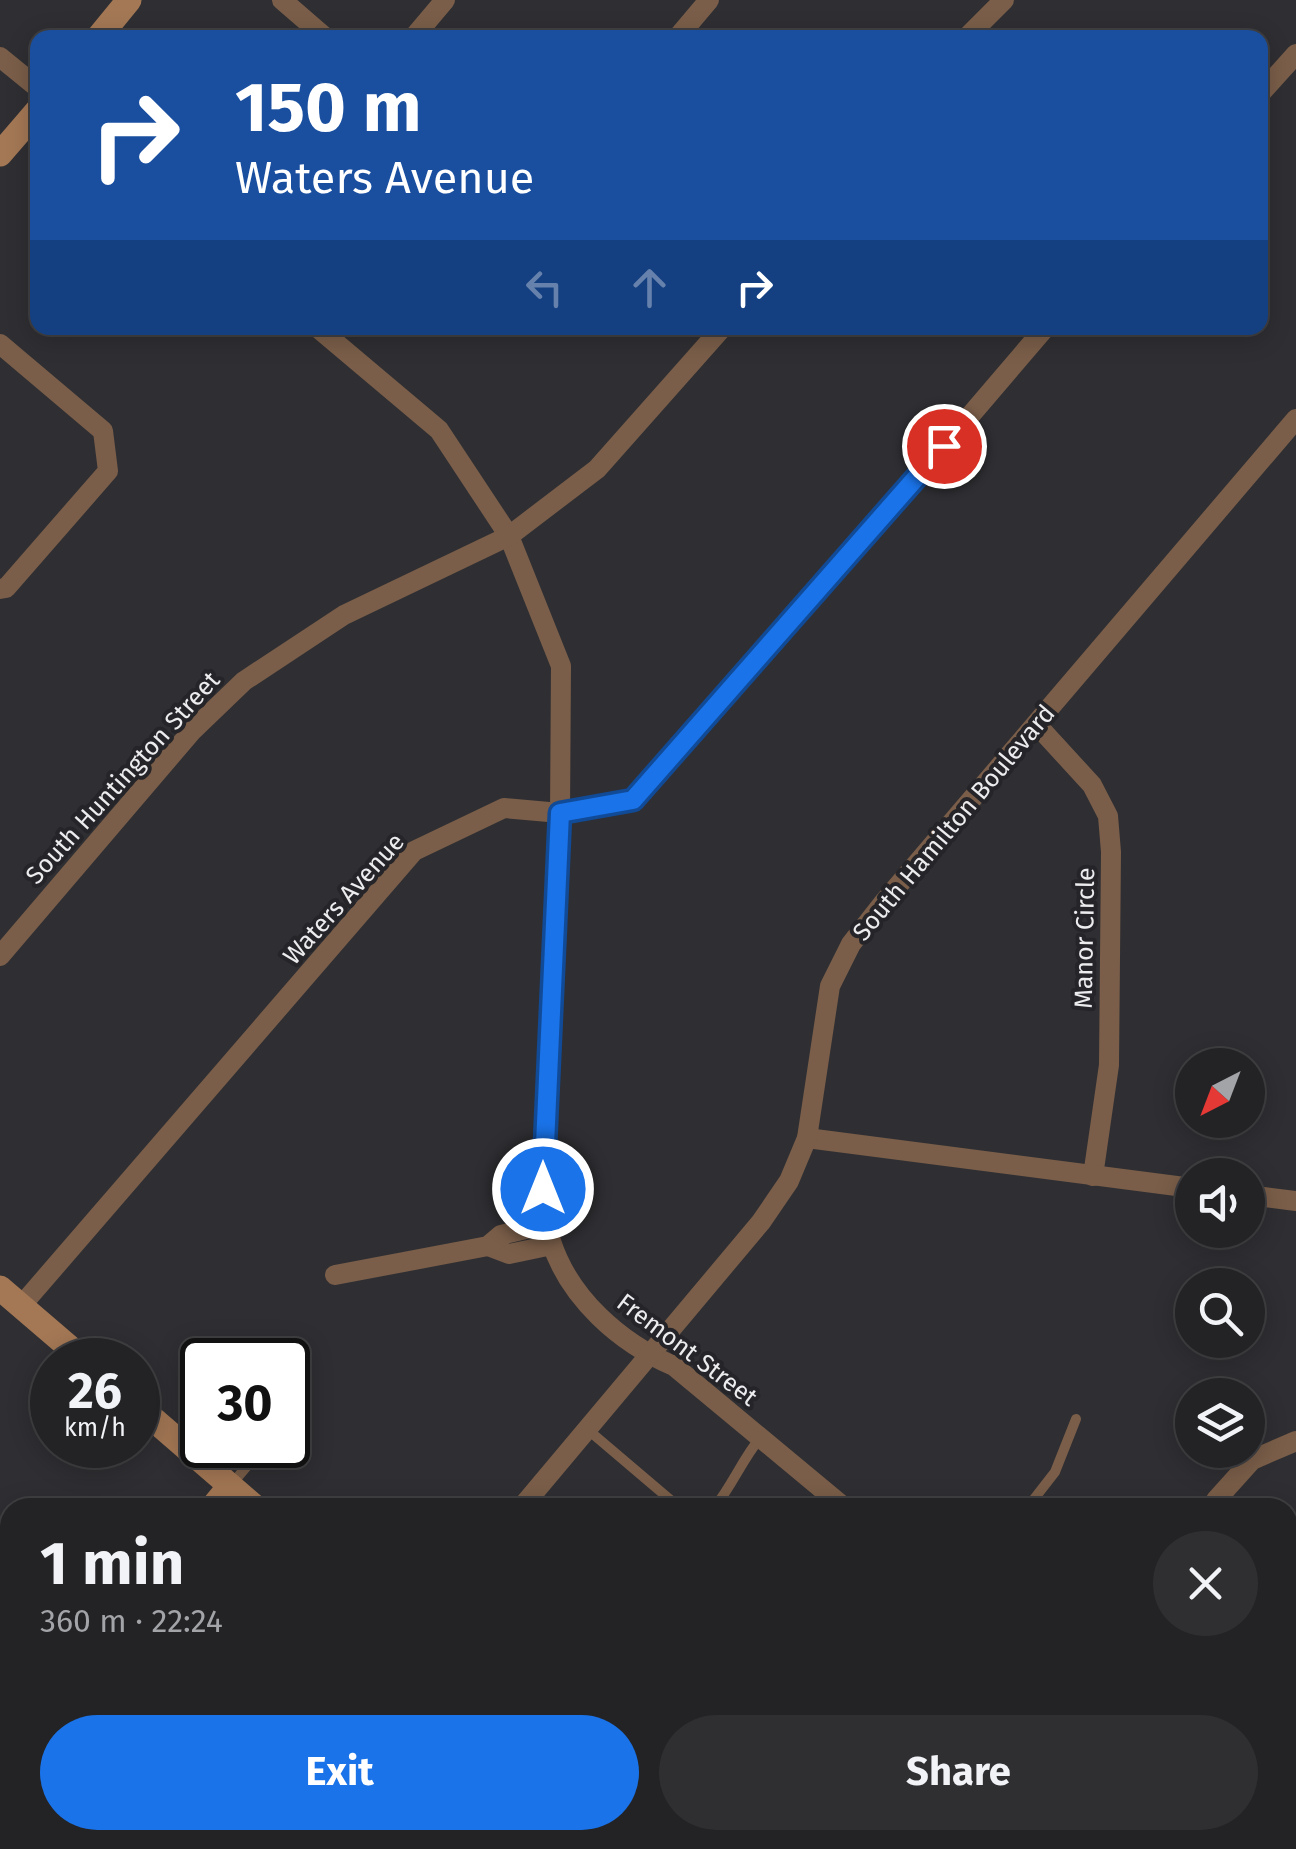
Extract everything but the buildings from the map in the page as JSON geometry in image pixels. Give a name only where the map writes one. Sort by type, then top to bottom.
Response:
[{"type":"street","points":[[105,30],[130,0]]},
{"type":"street","points":[[420,30],[445,0]]},
{"type":"street","points":[[684,30],[709,0]]},
{"type":"street","points":[[974,30],[1004,0]]},
{"type":"street","points":[[293,3],[318,30]]},
{"type":"street","points":[[1268,85],[1296,54]]},
{"type":"street","points":[[0,57],[30,81]]},
{"type":"street","points":[[0,154],[30,119]]},
{"type":"street","name":"Fremont Street","points":[[326,335],[439,430],[509,536],[561,666],[560,813],[543,1155],[550,1234],[589,1306],[615,1332],[648,1355],[674,1366],[834,1498]]},
{"type":"street","name":"South Huntington Street","points":[[0,956],[192,731],[244,681],[344,615],[509,536],[597,470],[716,335]]},
{"type":"street","name":"Waters Avenue","points":[[21,1306],[414,851],[504,808],[560,813],[633,800],[1039,335]]},
{"type":"street","points":[[0,344],[102,431],[108,471],[6,588],[0,590]]},
{"type":"street","name":"South Hamilton Boulevard","points":[[529,1498],[761,1222],[789,1181],[808,1138],[830,986],[852,944],[1296,419]]},
{"type":"street","name":"Manor Circle","points":[[1037,725],[1092,785],[1108,816],[1109,1065],[1093,1176]]},
{"type":"street","points":[[808,1138],[1175,1186]]},
{"type":"street","points":[[1265,1197],[1296,1201]]},
{"type":"street","points":[[336,1275],[488,1246],[501,1234],[550,1234]]},
{"type":"street","points":[[0,1288],[58,1338]]},
{"type":"street","points":[[1218,1498],[1252,1460],[1296,1441]]},
{"type":"street","points":[[216,1468],[244,1498]]},
{"type":"street","points":[[220,1498],[230,1486]]},
{"type":"lane","points":[[1034,1498],[1056,1472],[1076,1420]]},
{"type":"lane","points":[[586,1429],[668,1498]]},
{"type":"lane","points":[[722,1498],[744,1458],[761,1438]]},
{"type":"lane","points":[[230,1486],[246,1468]]},
{"type":"route","points":[[543,1189],[560,813],[633,800],[944,446]]}]
